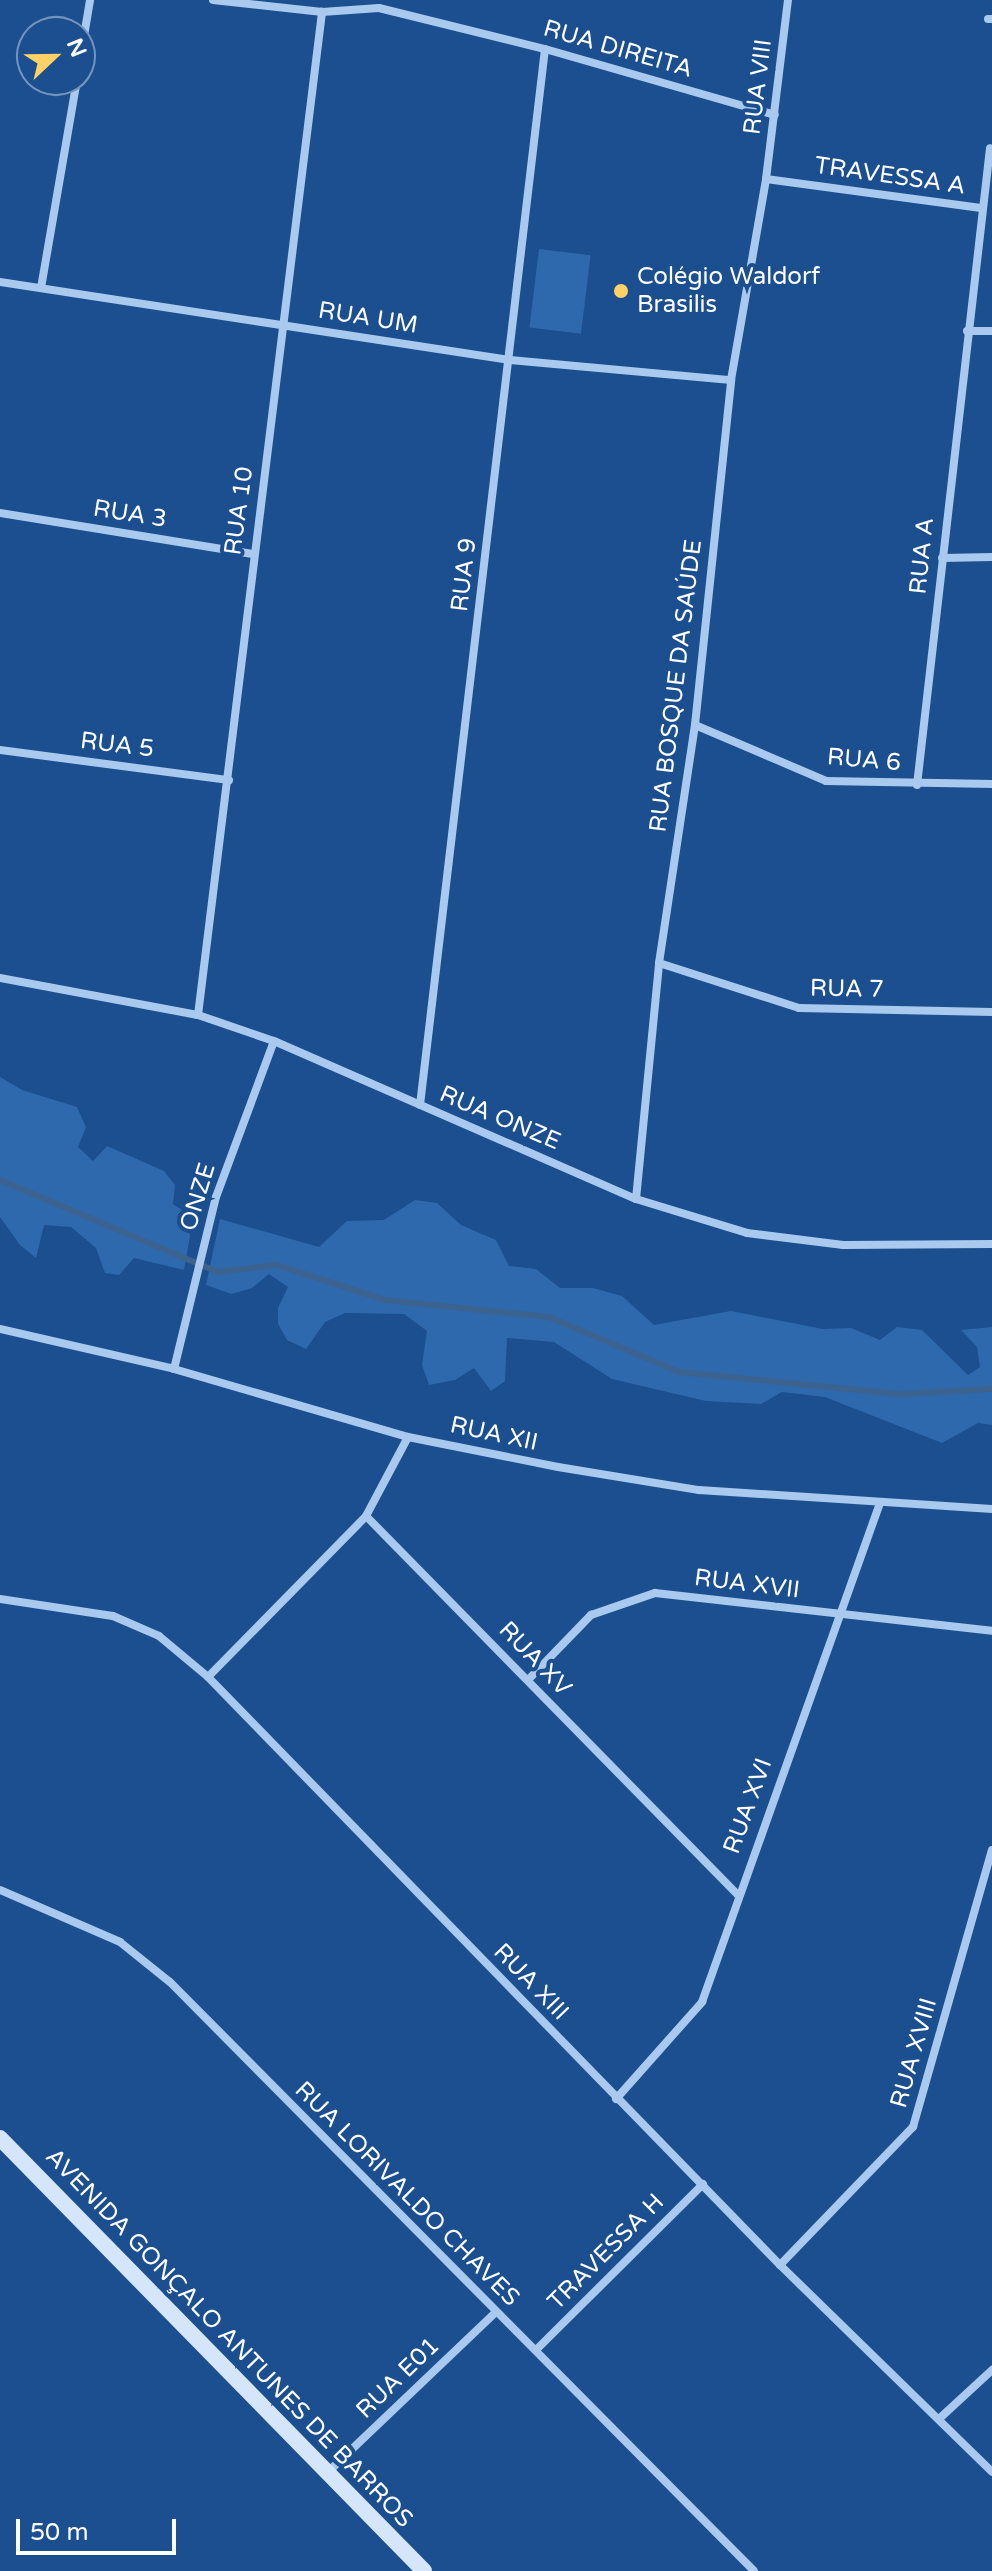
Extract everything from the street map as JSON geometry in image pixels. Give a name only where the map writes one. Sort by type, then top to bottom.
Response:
[{"type":"main road","name":"AVENIDA GONÇALO ANTUNES DE BARROS","points":[[0,2138],[424,2571]]},
{"type":"street","name":"RUA DIREITA","points":[[213,0],[322,12],[381,4],[775,115]]},
{"type":"street","name":"RUA VIII","points":[[766,179],[788,0]]},
{"type":"street","name":"RUA 10","points":[[198,1015],[229,780],[253,554],[287,325],[322,12]]},
{"type":"street","name":"RUA 9","points":[[420,1105],[545,49]]},
{"type":"street","points":[[41,288],[74,96]]},
{"type":"street","points":[[981,208],[990,148]]},
{"type":"street","name":"TRAVESSA A","points":[[766,179],[981,208],[967,331]]},
{"type":"street","name":"RUA BOSQUE DA SAÚDE","points":[[636,1199],[659,963],[695,725],[731,380],[766,179]]},
{"type":"street","name":"RUA UM","points":[[0,282],[510,360],[731,380]]},
{"type":"street","points":[[967,331],[992,331]]},
{"type":"street","name":"RUA A","points":[[917,785],[967,331]]},
{"type":"street","name":"RUA 3","points":[[0,513],[253,554]]},
{"type":"street","points":[[942,558],[992,557]]},
{"type":"street","name":"RUA 6","points":[[695,725],[826,781],[992,784]]},
{"type":"street","name":"RUA 5","points":[[0,750],[229,780]]},
{"type":"street","name":"RUA 7","points":[[659,963],[799,1008],[992,1012]]},
{"type":"street","name":"RUA ONZE","points":[[0,978],[198,1015],[274,1041],[636,1199],[747,1233],[843,1245],[992,1244]]},
{"type":"street","name":"ONZE","points":[[174,1369],[216,1197],[274,1041]]},
{"type":"street","name":"RUA XII","points":[[0,1329],[174,1369],[408,1437],[699,1490],[992,1509]]},
{"type":"street","points":[[208,1677],[366,1516],[408,1437]]},
{"type":"street","name":"RUA XVI","points":[[616,2099],[702,2002],[737,1894],[880,1503]]},
{"type":"street","name":"RUA XV","points":[[366,1516],[737,1894]]},
{"type":"street","name":"RUA XVII","points":[[528,1680],[591,1615],[655,1593],[992,1631]]},
{"type":"street","name":"RUA XIII","points":[[0,1599],[113,1616],[159,1636],[208,1677],[616,2099],[992,2472]]},
{"type":"street","name":"RUA XVIII","points":[[780,2265],[913,2127],[992,1850]]},
{"type":"street","name":"RUA LORIVALDO CHAVES","points":[[0,1890],[120,1942],[170,1982],[754,2571]]},
{"type":"street","name":"TRAVESSA H","points":[[537,2349],[703,2184]]},
{"type":"street","name":"RUA E01","points":[[328,2472],[495,2313]]},
{"type":"street","points":[[940,2418],[992,2370]]},
{"type":"shaded area","points":[[539,249],[591,255],[581,334],[529,327]]},
{"type":"shaded area","points":[[0,1077],[22,1090],[77,1107],[86,1127],[78,1147],[93,1161],[107,1146],[164,1171],[175,1185],[173,1204],[182,1210],[190,1236],[184,1270],[134,1258],[119,1275],[105,1273],[96,1248],[71,1227],[44,1225],[36,1258],[20,1245],[0,1217]]},
{"type":"shaded area","points":[[415,1200],[437,1203],[461,1225],[496,1240],[509,1266],[536,1269],[560,1288],[593,1288],[622,1296],[654,1325],[731,1311],[823,1329],[851,1328],[880,1340],[897,1327],[922,1330],[968,1375],[980,1367],[977,1347],[961,1330],[992,1327],[992,1425],[978,1423],[942,1443],[825,1397],[782,1392],[761,1404],[706,1401],[612,1379],[554,1342],[507,1338],[505,1381],[491,1391],[474,1368],[455,1380],[429,1385],[422,1365],[427,1331],[404,1314],[345,1313],[325,1322],[306,1349],[287,1340],[278,1324],[278,1308],[288,1287],[269,1274],[252,1288],[231,1294],[206,1285],[220,1219],[319,1247],[347,1221],[384,1220]]},
{"type":"waterway","points":[[0,1180],[218,1272],[277,1265],[385,1300],[549,1317],[679,1372],[901,1394],[992,1389]]},
{"type":"place","name":"Colégio Waldorf Brasilis","points":[[621,291]]}]
